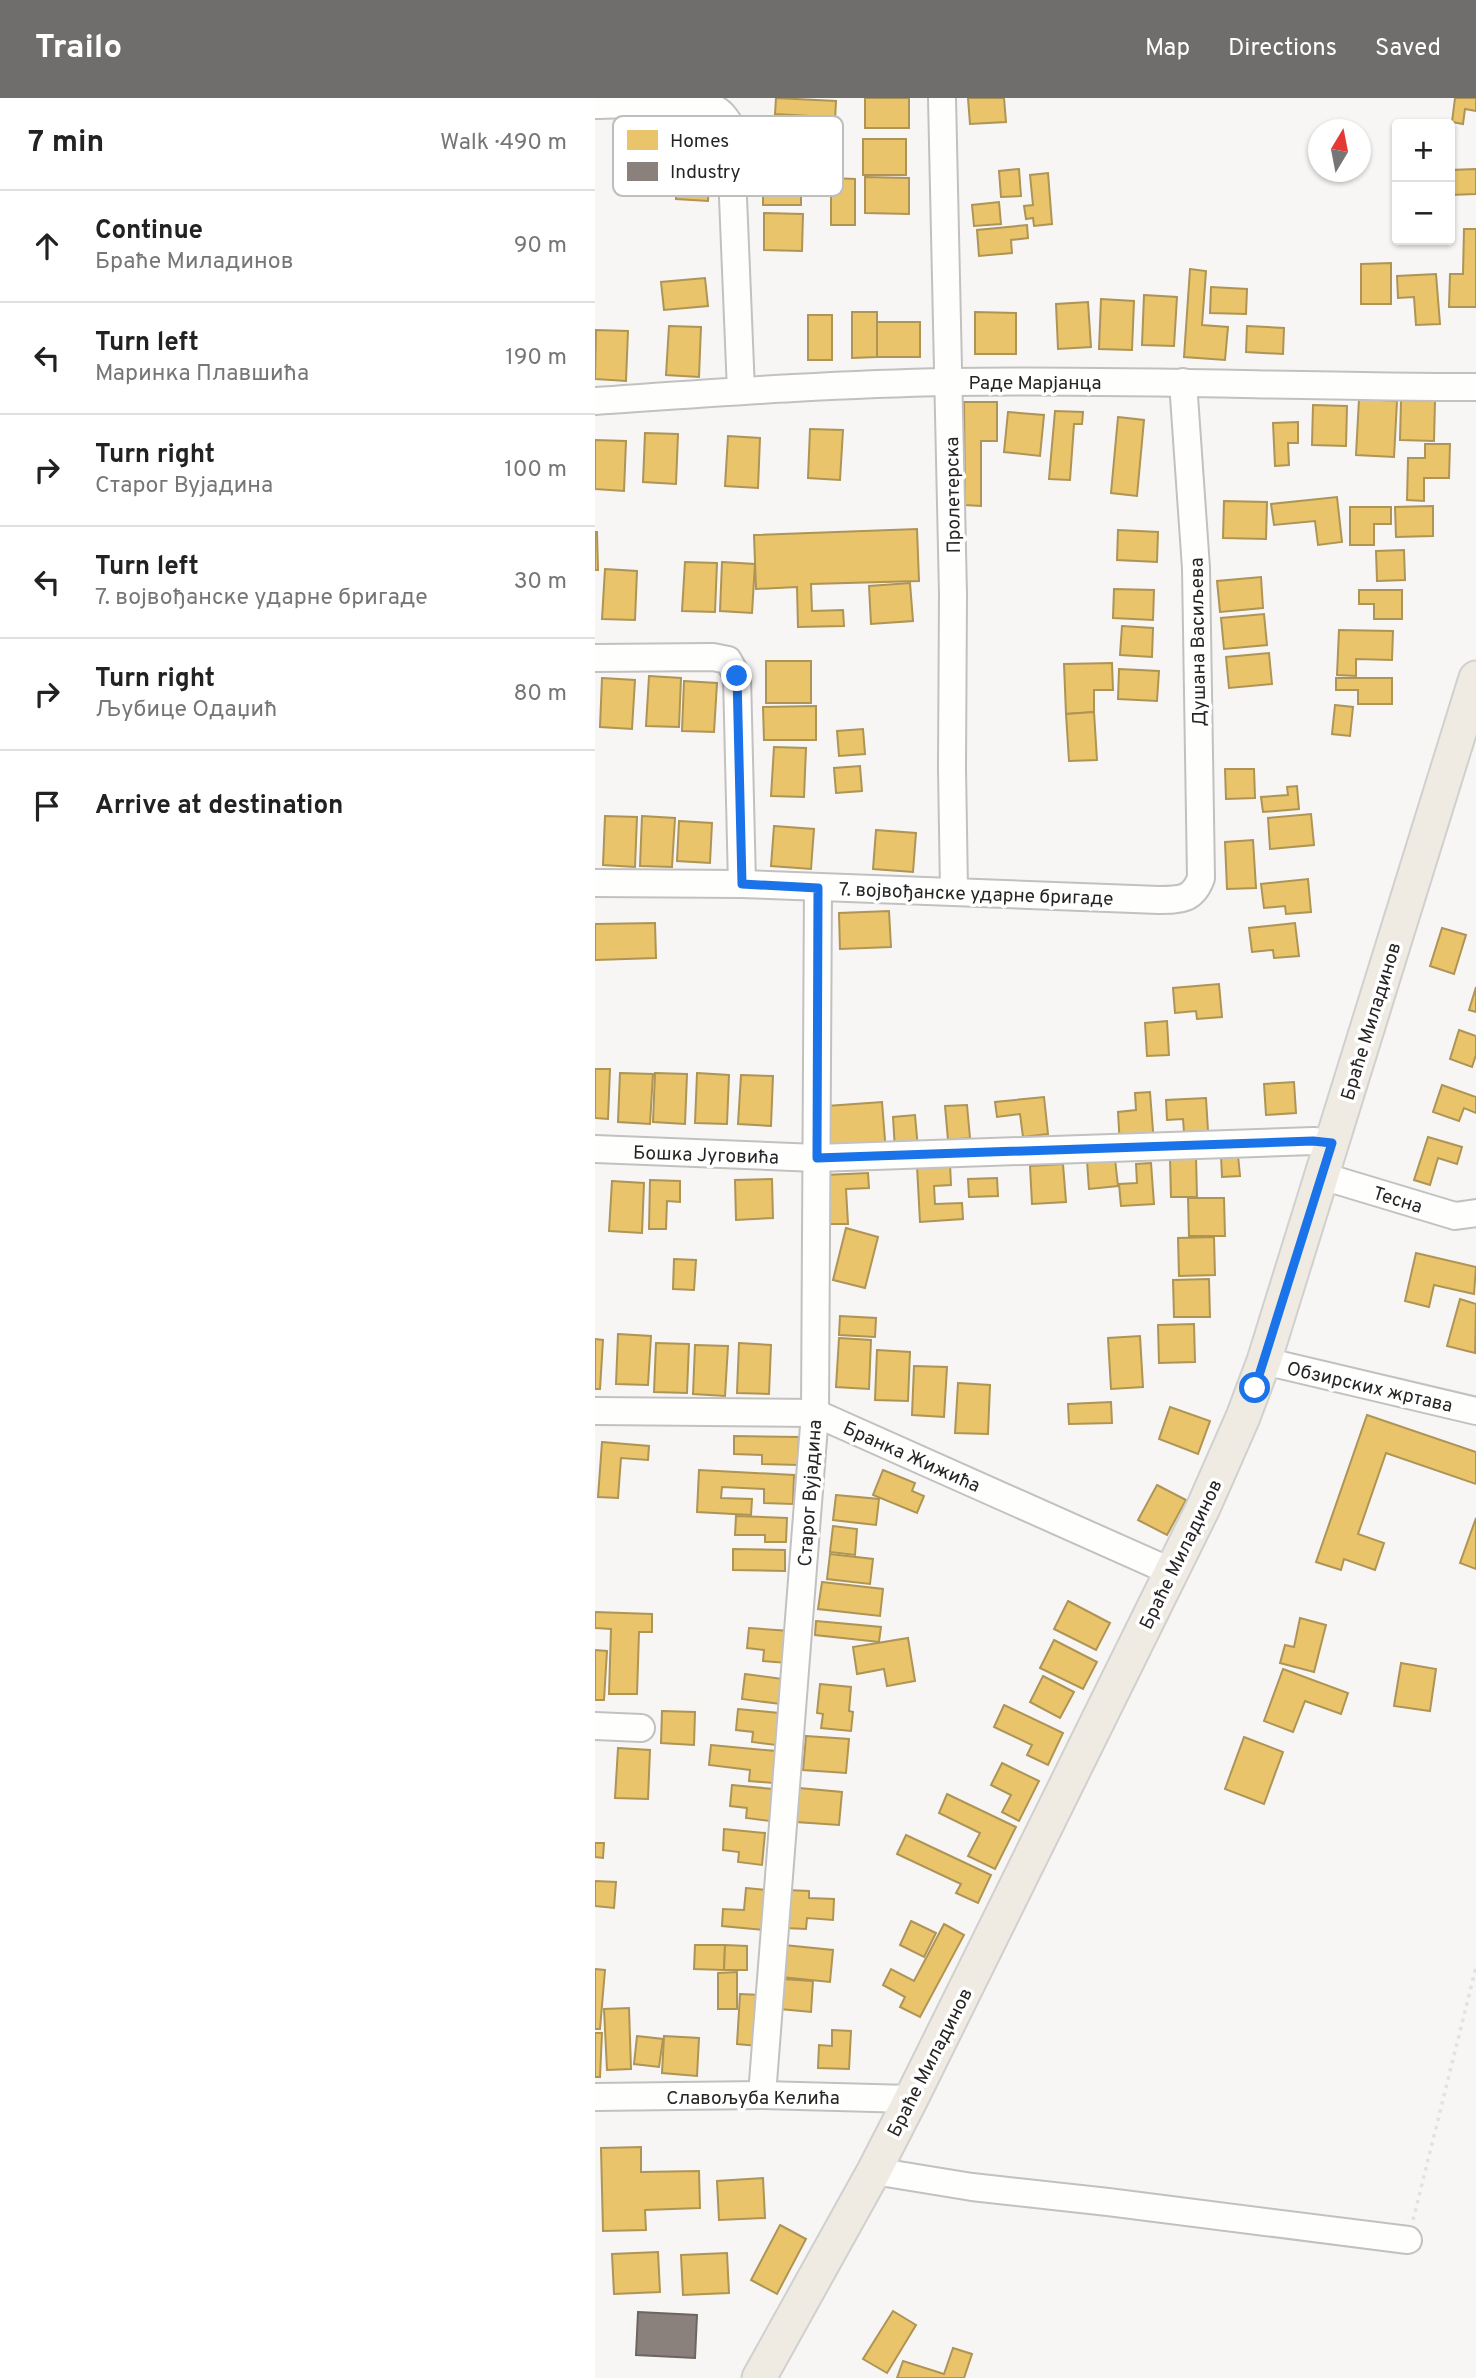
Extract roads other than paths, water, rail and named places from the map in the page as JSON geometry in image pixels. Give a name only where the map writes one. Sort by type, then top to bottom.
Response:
[{"type":"main road","name":"Браће Миладинов","points":[[759,2378],[911,2099],[1224,1463],[1264,1361],[1476,678]]},
{"type":"street","name":"Пролетерска","points":[[943,98],[953,594],[954,891]]},
{"type":"street","points":[[595,105],[693,103],[709,106],[723,116]]},
{"type":"street","points":[[733,196],[741,391]]},
{"type":"street","name":"Раде Марјанца","points":[[595,401],[741,391],[950,382],[1183,382],[1476,387]]},
{"type":"street","name":"Душана Васиљева","points":[[1183,382],[1196,568],[1201,878],[1196,891],[1188,897]]},
{"type":"street","points":[[595,658],[713,657],[727,660],[733,668],[737,676],[742,884]]},
{"type":"street","name":"7. војвођанске ударне бригаде","points":[[595,883],[742,884],[1159,900],[1188,897]]},
{"type":"street","name":"Старог Вујадина","points":[[762,2095],[815,1413],[818,888]]},
{"type":"street","name":"Бошка Југовића","points":[[595,1149],[817,1158],[1313,1141],[1332,1143]]},
{"type":"street","name":"Тесна","points":[[1322,1176],[1455,1216],[1476,1213]]},
{"type":"street","name":"Обзирских жртава","points":[[1264,1361],[1476,1411]]},
{"type":"street","name":"Бранка Жижића","points":[[595,1411],[815,1413],[1172,1572]]},
{"type":"street","points":[[595,1726],[642,1728]]},
{"type":"street","name":"Славољуба Келића","points":[[595,2098],[762,2095],[911,2099]]},
{"type":"street","points":[[874,2171],[972,2187],[1408,2240]]}]
